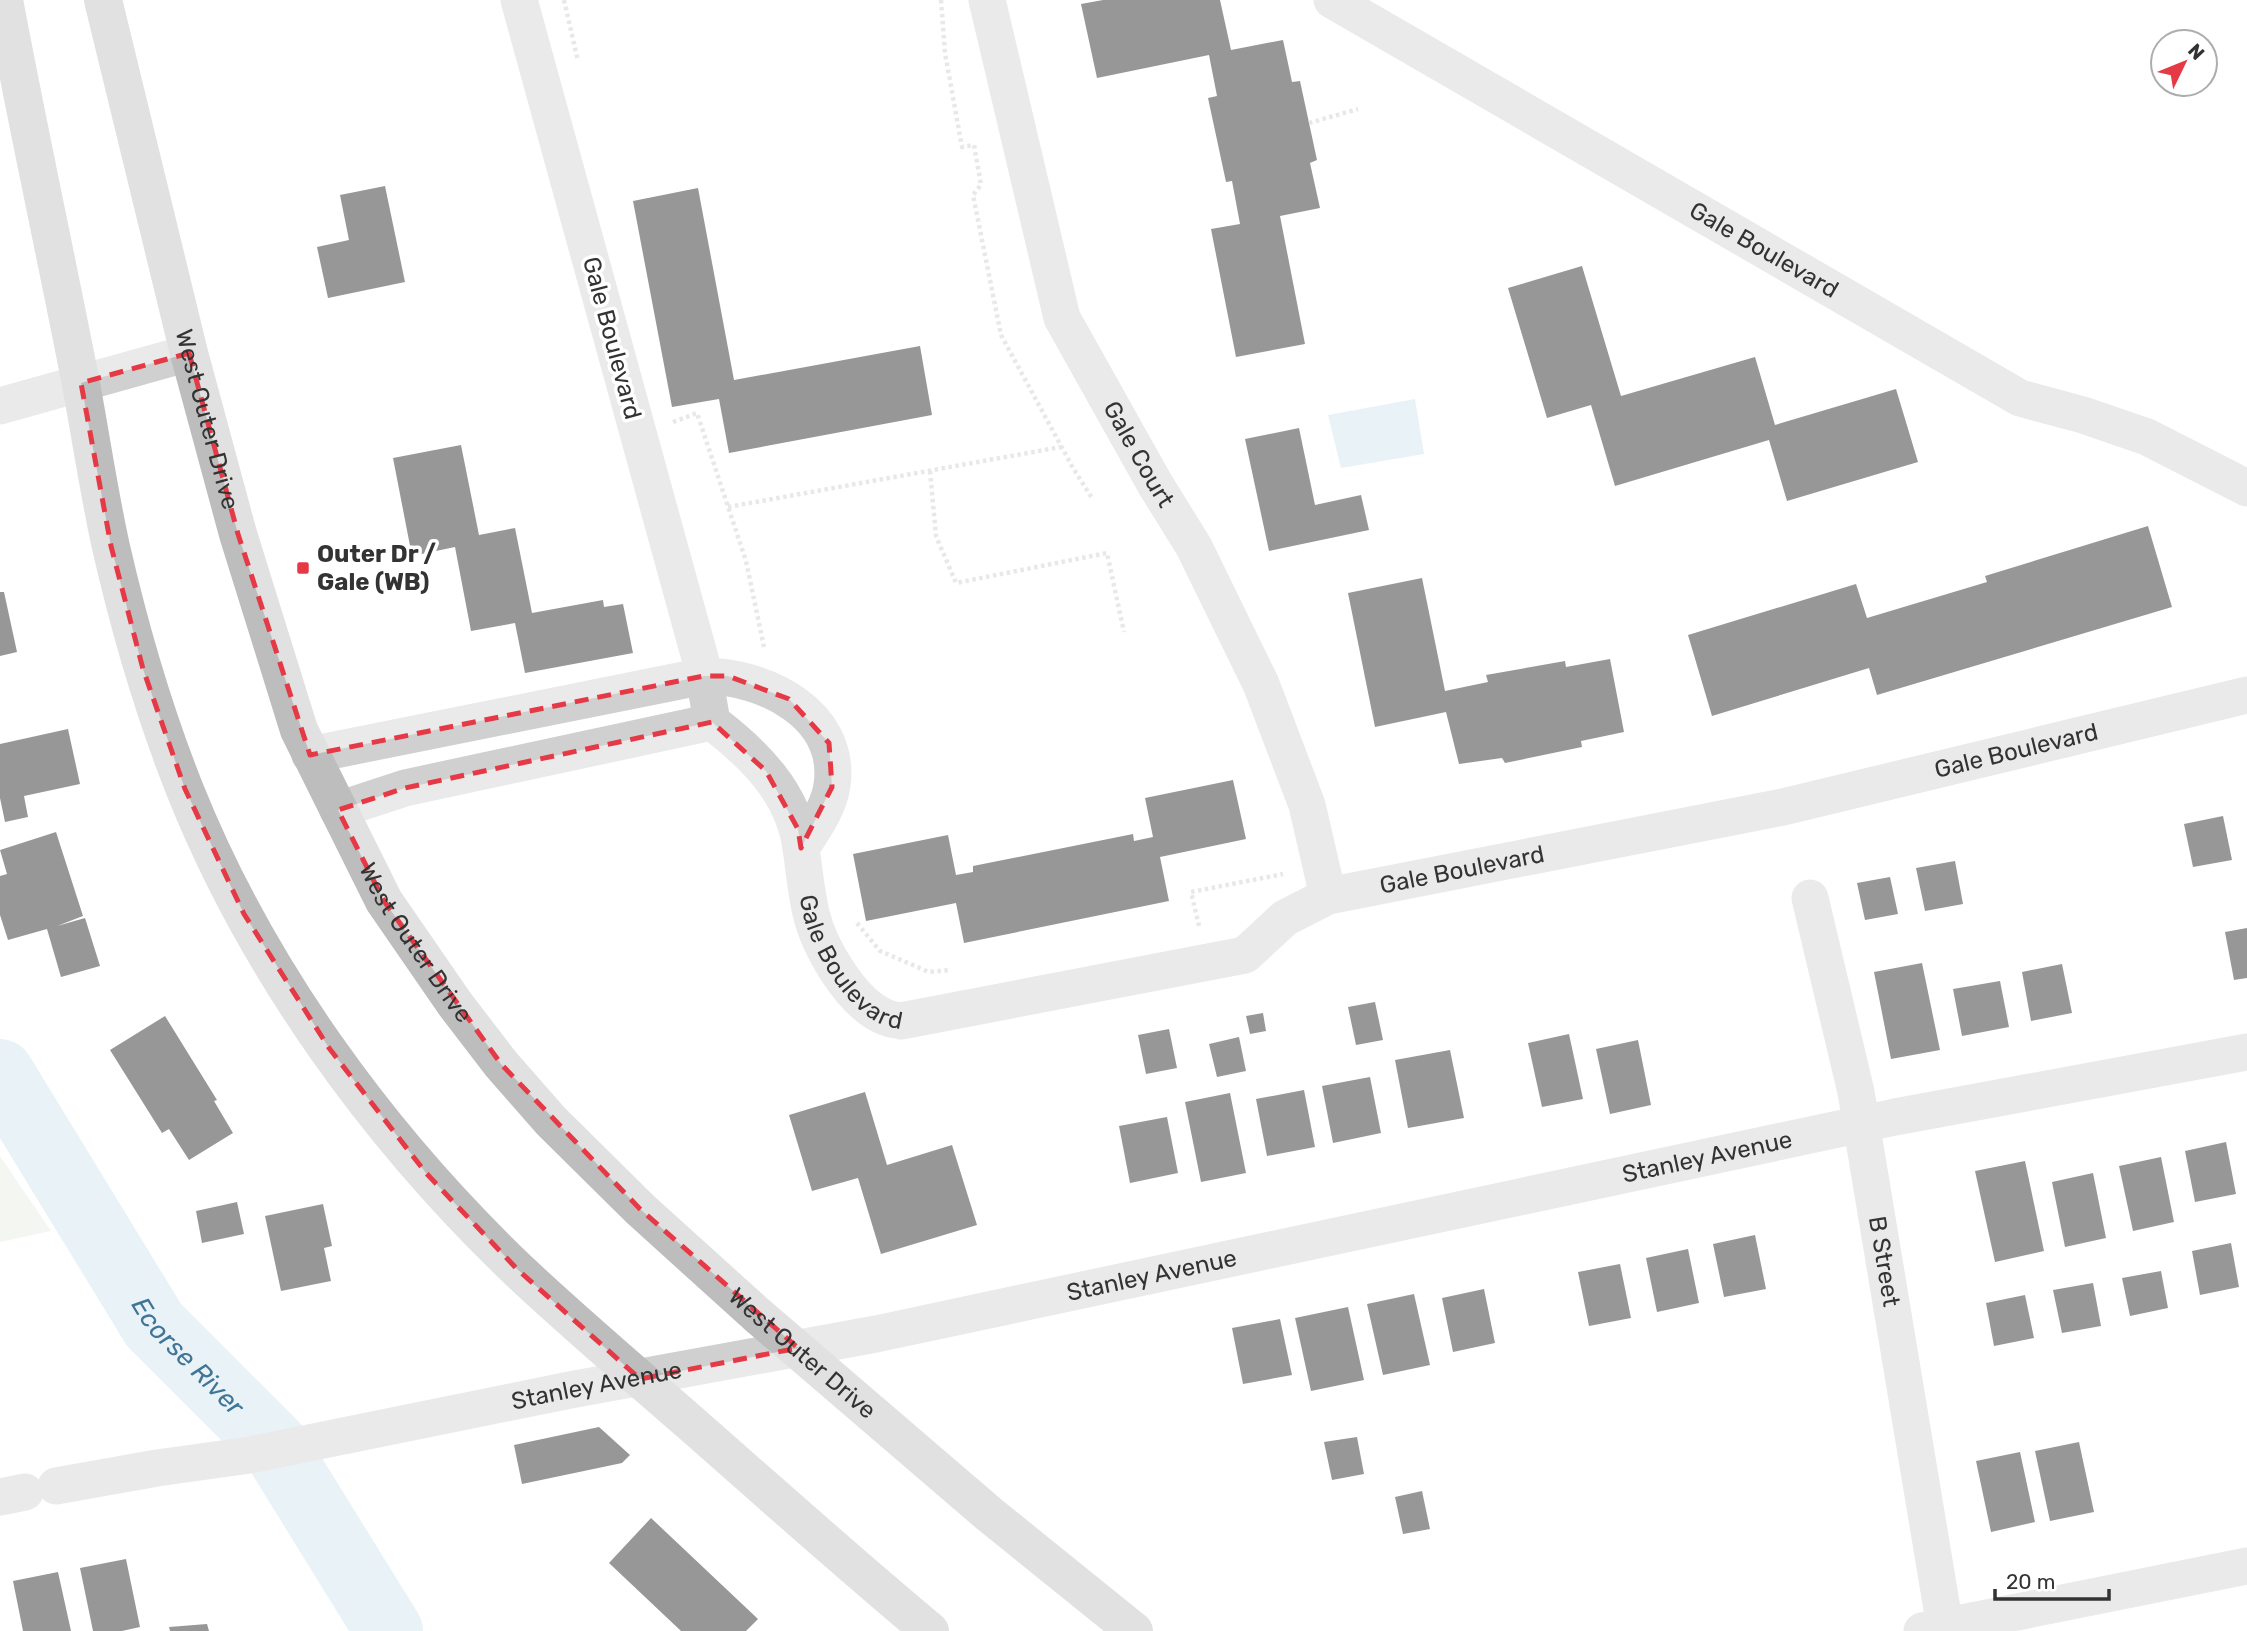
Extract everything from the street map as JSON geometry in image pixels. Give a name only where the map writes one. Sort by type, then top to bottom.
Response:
[{"type":"main road","points":[[4,0],[111,547],[143,669],[185,789],[215,859],[244,914],[328,1048],[376,1112],[426,1173],[517,1269],[930,1631]]},
{"type":"main road","name":"West Outer Drive","points":[[103,0],[189,353],[238,534],[299,730],[384,901],[454,1004],[501,1064],[551,1121],[640,1209],[756,1314],[799,1348],[989,1514],[1134,1631]]},
{"type":"street","name":"Gale Boulevard","points":[[519,0],[704,676],[712,722],[746,747],[786,801],[799,829],[811,915],[828,954],[848,986],[866,1004],[885,1017],[901,1021],[1245,956],[1284,918],[1328,896],[1783,807],[2247,695]]},
{"type":"street","name":"Gale Court","points":[[987,0],[1062,318],[1194,547],[1261,684],[1307,805],[1328,896]]},
{"type":"street","name":"Gale Boulevard","points":[[1332,0],[2020,398],[2083,415],[2147,437],[2247,488]]},
{"type":"street","points":[[0,406],[189,353]]},
{"type":"street","name":"Gale Boulevard","points":[[310,755],[704,676],[728,676],[758,684],[789,699],[814,721],[829,743],[833,764],[832,786],[822,815],[801,848]]},
{"type":"street","points":[[338,810],[405,788],[712,722]]},
{"type":"street","name":"B Street","points":[[1810,898],[1862,1126],[1933,1629]]},
{"type":"street","name":"Stanley Avenue","points":[[27,1492],[157,1468],[250,1455],[570,1390],[876,1335],[1895,1117],[2247,1052]]},
{"type":"street","points":[[1933,1629],[2247,1566]]},
{"type":"path","points":[[564,0],[579,66]]},
{"type":"path","points":[[941,0],[945,53],[962,147],[974,145],[981,185],[973,195],[1000,335],[1092,498]]},
{"type":"path","points":[[1309,123],[1358,109]]},
{"type":"path","points":[[662,426],[697,414],[746,561],[764,650]]},
{"type":"path","points":[[728,507],[1061,447]]},
{"type":"path","points":[[930,471],[936,536],[956,583],[1107,552],[1124,632]]},
{"type":"path","points":[[1186,928],[1199,926],[1191,892],[1292,873]]},
{"type":"path","points":[[856,922],[880,951],[929,972],[953,970]]},
{"type":"highlighted area","points":[[189,353],[238,534],[310,755],[704,676],[728,676],[789,699],[829,743],[832,787],[801,848],[798,829],[766,771],[712,722],[405,788],[338,810],[384,901],[501,1064],[640,1209],[798,1348],[640,1379],[517,1269],[426,1173],[329,1048],[244,914],[185,789],[143,669],[111,546],[81,383]]},
{"type":"shaded area","points":[[0,1156],[51,1231],[0,1242]]},
{"type":"water","points":[[1415,399],[1424,454],[1341,468],[1328,415]]},
{"type":"building","points":[[1103,0],[1220,0],[1231,50],[1283,40],[1292,82],[1300,81],[1317,160],[1310,163],[1320,208],[1280,216],[1305,344],[1236,357],[1211,229],[1240,224],[1232,181],[1226,182],[1208,98],[1217,96],[1209,55],[1097,78],[1081,4]]},
{"type":"building","points":[[385,186],[405,282],[328,298],[317,247],[349,240],[340,195]]},
{"type":"building","points":[[698,188],[734,380],[920,346],[932,415],[729,453],[719,399],[672,407],[633,201]]},
{"type":"building","points":[[1582,266],[1621,396],[1755,357],[1775,425],[1896,389],[1918,462],[1787,501],[1769,440],[1615,486],[1591,405],[1547,418],[1508,288]]},
{"type":"building","points":[[1299,428],[1315,505],[1361,495],[1369,530],[1269,551],[1245,439]]},
{"type":"building","points":[[461,445],[479,535],[515,528],[532,613],[603,600],[604,607],[623,604],[633,653],[525,673],[515,623],[471,631],[455,547],[412,556],[393,458]]},
{"type":"building","points":[[2148,526],[2172,607],[1877,695],[1869,668],[1712,716],[1688,635],[1856,584],[1867,618],[1987,582],[1985,576]]},
{"type":"building","points":[[1422,578],[1445,691],[1488,682],[1486,675],[1565,661],[1566,667],[1610,659],[1624,732],[1581,741],[1582,747],[1505,763],[1502,758],[1459,764],[1446,712],[1375,727],[1348,593]]},
{"type":"building","points":[[0,592],[4,592],[17,652],[0,656]]},
{"type":"building","points":[[68,729],[80,784],[24,796],[28,817],[5,822],[0,798],[0,744]]},
{"type":"building","points":[[1233,780],[1246,839],[1160,857],[1169,901],[964,943],[956,903],[866,921],[853,854],[948,835],[956,875],[973,872],[973,866],[1133,834],[1134,841],[1153,837],[1145,798]]},
{"type":"building","points":[[2223,816],[2232,860],[2193,867],[2184,824]]},
{"type":"building","points":[[56,832],[83,916],[57,926],[85,918],[100,966],[61,977],[47,929],[8,940],[0,915],[0,876],[7,874],[0,850]]},
{"type":"building","points":[[1955,861],[1963,904],[1925,911],[1916,868]]},
{"type":"building","points":[[1890,877],[1898,914],[1865,920],[1857,883]]},
{"type":"building","points":[[2247,928],[2247,978],[2234,980],[2225,932]]},
{"type":"building","points":[[1922,963],[1940,1050],[1891,1059],[1874,972]]},
{"type":"building","points":[[2062,964],[2072,1013],[2031,1021],[2022,972]]},
{"type":"building","points":[[2000,981],[2009,1027],[1962,1036],[1953,989]]},
{"type":"building","points":[[1375,1002],[1383,1040],[1356,1045],[1348,1007]]},
{"type":"building","points":[[1263,1013],[1266,1031],[1250,1034],[1246,1016]]},
{"type":"building","points":[[165,1016],[217,1100],[214,1101],[233,1133],[189,1160],[169,1129],[162,1133],[110,1050]]},
{"type":"building","points":[[1169,1029],[1177,1068],[1146,1074],[1138,1035]]},
{"type":"building","points":[[1569,1034],[1583,1099],[1542,1107],[1528,1043]]},
{"type":"building","points":[[1239,1037],[1246,1071],[1217,1077],[1209,1044]]},
{"type":"building","points":[[1638,1040],[1651,1105],[1610,1114],[1596,1049]]},
{"type":"building","points":[[1450,1050],[1464,1118],[1408,1128],[1395,1060]]},
{"type":"building","points":[[1370,1077],[1381,1133],[1333,1143],[1322,1086]]},
{"type":"building","points":[[1304,1090],[1315,1147],[1267,1156],[1256,1099]]},
{"type":"building","points":[[865,1092],[887,1165],[952,1145],[977,1225],[881,1254],[858,1178],[812,1191],[789,1115]]},
{"type":"building","points":[[1230,1093],[1246,1173],[1201,1182],[1185,1102]]},
{"type":"building","points":[[1167,1117],[1178,1173],[1130,1183],[1119,1126]]},
{"type":"building","points":[[2226,1142],[2236,1194],[2195,1202],[2185,1151]]},
{"type":"building","points":[[2161,1157],[2174,1222],[2133,1231],[2119,1166]]},
{"type":"building","points":[[2025,1161],[2044,1251],[1995,1262],[1975,1171]]},
{"type":"building","points":[[2093,1173],[2106,1238],[2065,1247],[2052,1182]]},
{"type":"building","points":[[237,1202],[244,1234],[202,1243],[196,1211]]},
{"type":"building","points":[[323,1204],[332,1246],[324,1248],[331,1281],[281,1291],[265,1216]]},
{"type":"building","points":[[1755,1235],[1766,1289],[1724,1297],[1713,1244]]},
{"type":"building","points":[[2231,1243],[2239,1287],[2200,1295],[2192,1251]]},
{"type":"building","points":[[1688,1249],[1699,1303],[1657,1312],[1646,1258]]},
{"type":"building","points":[[1620,1264],[1631,1318],[1589,1326],[1578,1272]]},
{"type":"building","points":[[2161,1271],[2168,1308],[2130,1316],[2122,1278]]},
{"type":"building","points":[[2093,1283],[2101,1326],[2062,1333],[2053,1290]]},
{"type":"building","points":[[1484,1289],[1495,1343],[1453,1352],[1442,1298]]},
{"type":"building","points":[[1414,1294],[1430,1365],[1383,1375],[1367,1304]]},
{"type":"building","points":[[2025,1295],[2034,1338],[1994,1346],[1986,1303]]},
{"type":"building","points":[[1348,1307],[1364,1380],[1311,1391],[1295,1318]]},
{"type":"building","points":[[1280,1319],[1292,1375],[1243,1384],[1232,1328]]},
{"type":"building","points":[[599,1427],[630,1455],[622,1463],[522,1484],[514,1445]]},
{"type":"building","points":[[1357,1437],[1364,1474],[1332,1480],[1324,1442]]},
{"type":"building","points":[[2079,1442],[2094,1512],[2050,1521],[2035,1451]]},
{"type":"building","points":[[2020,1452],[2035,1522],[1991,1532],[1976,1461]]},
{"type":"building","points":[[1422,1491],[1430,1529],[1403,1534],[1395,1497]]},
{"type":"building","points":[[651,1518],[758,1619],[746,1631],[681,1631],[609,1563]]},
{"type":"building","points":[[126,1559],[140,1627],[122,1631],[93,1631],[80,1568]]},
{"type":"building","points":[[58,1572],[71,1631],[23,1631],[13,1581]]},
{"type":"building","points":[[207,1624],[209,1631],[170,1631],[169,1627]]},
{"type":"waterway","name":"Ecorse River","points":[[0,1073],[154,1325],[274,1445],[389,1631]]},
{"type":"place","name":"Outer Dr / Gale (WB)","points":[[303,568]]}]
